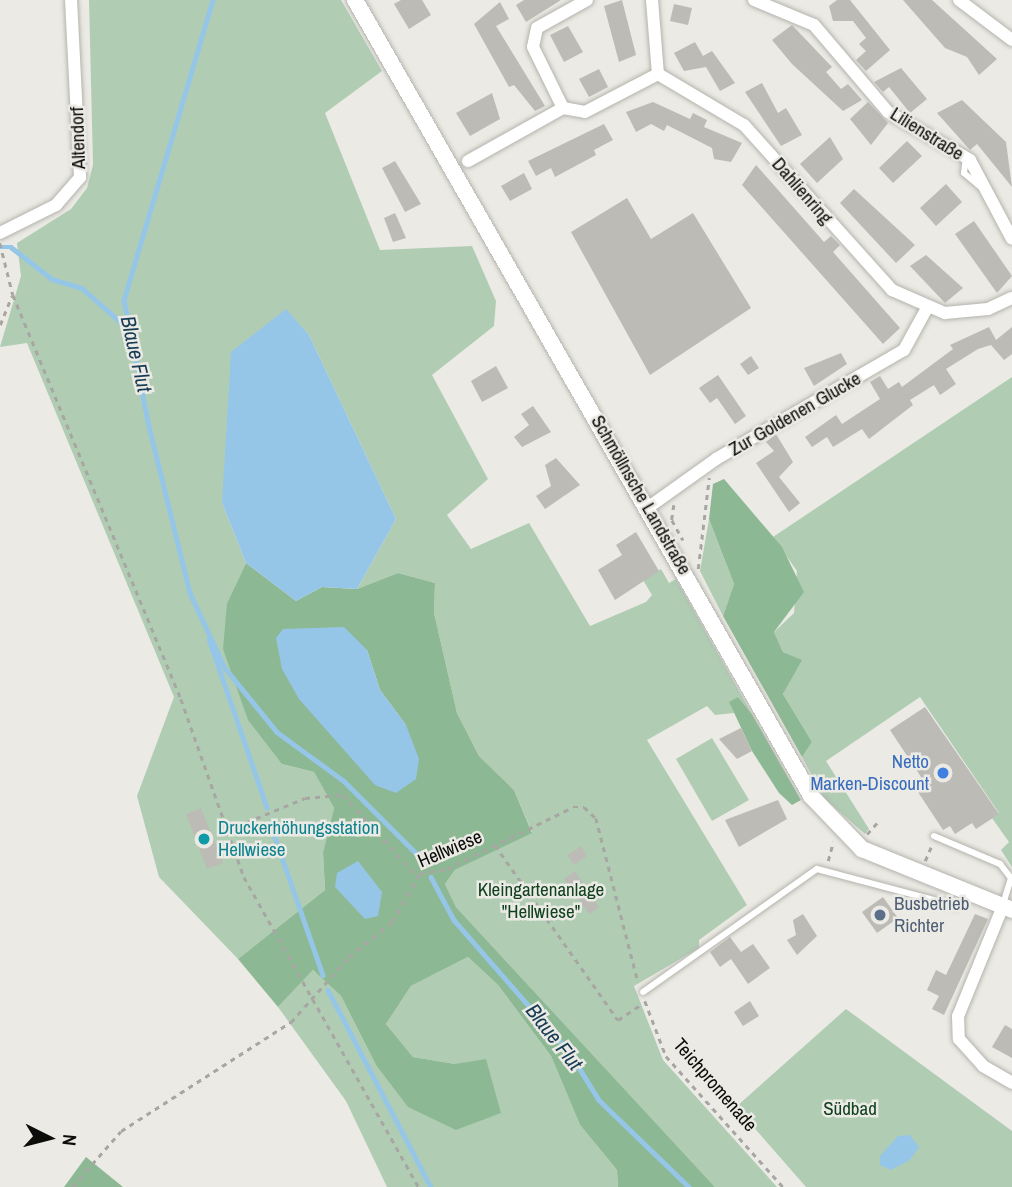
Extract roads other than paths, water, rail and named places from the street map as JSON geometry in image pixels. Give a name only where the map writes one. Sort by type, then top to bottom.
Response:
[{"type":"main road","name":"Schmöllnsche Landstraße","points":[[355,0],[649,507],[811,796],[841,834],[1007,908]]},
{"type":"street","name":"Altendorf","points":[[0,233],[56,205],[80,177],[71,0]]},
{"type":"street","points":[[563,108],[533,47],[537,28],[587,0]]},
{"type":"street","points":[[468,161],[563,108],[585,112],[658,74],[652,0]]},
{"type":"street","name":"Lilienstraße","points":[[754,0],[801,15],[888,111],[967,157],[989,192],[1012,239]]},
{"type":"street","points":[[960,0],[1012,40]]},
{"type":"street","name":"Dahlienring","points":[[658,74],[744,125],[892,290],[926,310],[969,313],[1012,298]]},
{"type":"street","name":"Zur Goldenen Glucke","points":[[649,507],[716,459],[904,349],[926,310]]},
{"type":"street","points":[[1007,908],[958,1016],[959,1039],[983,1066],[1012,1083]]},
{"type":"lane","points":[[934,836],[1000,864],[1011,878],[1007,908]]},
{"type":"lane","points":[[643,992],[817,869],[957,906],[970,892]]},
{"type":"water","points":[[286,309],[309,335],[396,519],[357,589],[322,587],[296,601],[246,563],[222,503],[231,352]]},
{"type":"water","points":[[344,627],[367,650],[380,690],[406,725],[419,759],[416,779],[396,793],[375,785],[299,699],[282,669],[276,638],[283,629]]},
{"type":"water","points":[[358,861],[382,892],[378,916],[365,919],[335,887],[337,873]]},
{"type":"water","points":[[910,1135],[919,1147],[910,1160],[891,1170],[880,1165],[880,1156],[898,1136]]},
{"type":"waterway","name":"Blaue Flut","points":[[213,0],[124,300],[149,426],[190,593],[225,668],[277,732],[344,781],[424,861]]},
{"type":"waterway","points":[[0,247],[11,247],[52,279],[82,288],[125,326]]},
{"type":"waterway","name":"Blaue Flut","points":[[209,639],[267,807]]},
{"type":"waterway","name":"Blaue Flut","points":[[270,823],[323,975]]},
{"type":"waterway","name":"Blaue Flut","points":[[431,877],[454,920],[570,1053],[599,1100],[689,1187]]},
{"type":"waterway","name":"Blaue Flut","points":[[328,990],[431,1187]]},
{"type":"place","name":"Netto Marken-Discount","points":[[943,773]]},
{"type":"place","name":"Druckerhöhungsstation Hellwiese","points":[[204,839]]},
{"type":"place","name":"Busbetrieb Richter","points":[[880,915]]},
{"type":"park label","name":"Kleingartenanlage \"Hellwiese\"","points":[[541,901]]},
{"type":"park label","name":"Südbad","points":[[850,1109]]}]
